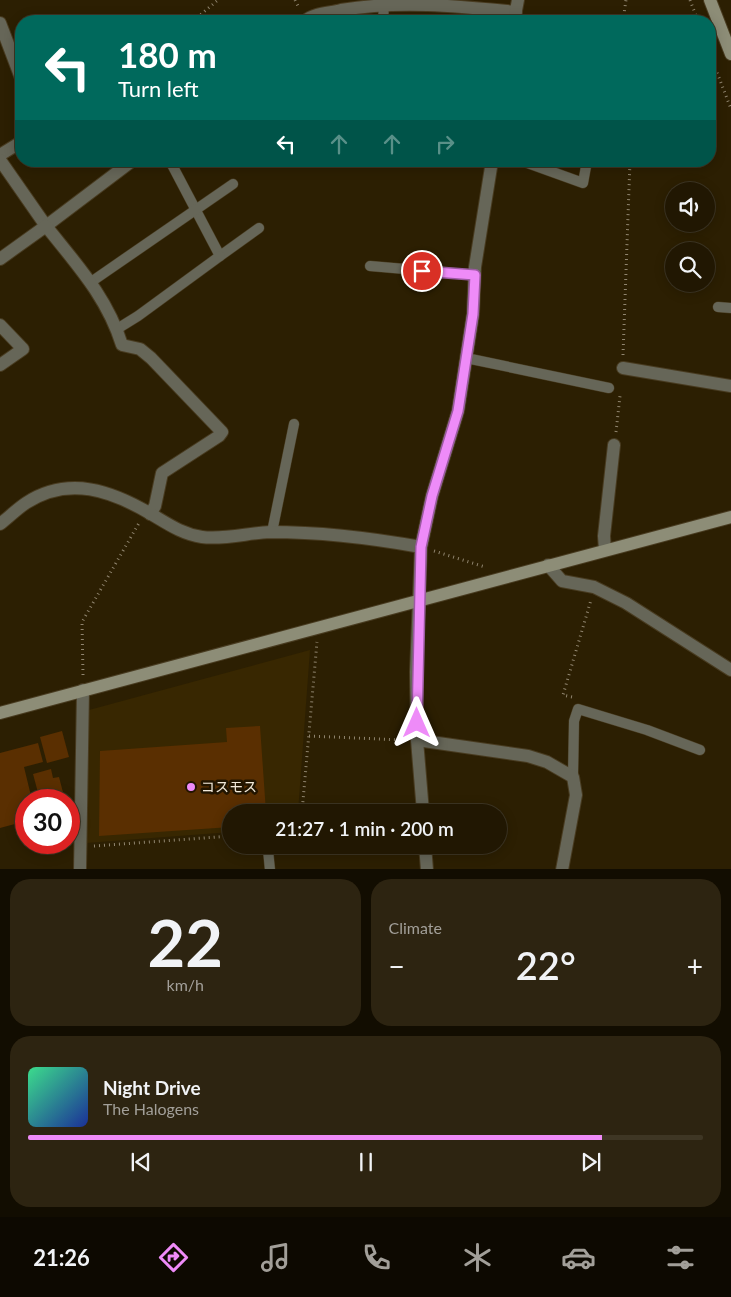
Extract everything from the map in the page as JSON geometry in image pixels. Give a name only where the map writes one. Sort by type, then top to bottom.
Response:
[{"type":"street","points":[[710,0],[716,15]]},
{"type":"street","points":[[317,15],[384,4],[431,4],[516,11]]},
{"type":"street","points":[[716,15],[731,54]]},
{"type":"street","points":[[1,29],[15,63]]},
{"type":"street","points":[[0,155],[15,146]]},
{"type":"street","points":[[0,160],[46,226],[91,282],[111,313],[122,345],[140,349],[151,358],[222,432],[219,436],[162,473],[155,506],[148,512]]},
{"type":"street","points":[[0,259],[124,167]]},
{"type":"street","points":[[422,804],[417,740],[421,547],[432,496],[458,411],[473,314],[475,275],[491,167]]},
{"type":"street","points":[[0,325],[23,349],[0,365]]},
{"type":"street","points":[[623,368],[731,386]]},
{"type":"street","points":[[605,550],[604,531],[614,446]]},
{"type":"street","points":[[0,524],[27,502],[52,492],[93,488],[148,512],[182,534],[204,538],[272,532],[363,536],[421,547]]},
{"type":"street","points":[[0,713],[731,517]]},
{"type":"street","points":[[548,565],[562,581],[594,587],[626,602],[731,670]]},
{"type":"street","points":[[80,847],[83,690]]},
{"type":"street","points":[[417,740],[528,756],[547,762],[573,777],[576,795],[562,869]]},
{"type":"street","points":[[80,854],[80,869]]},
{"type":"street","points":[[427,854],[428,869]]},
{"type":"lane","points":[[383,15],[384,4]]},
{"type":"lane","points":[[173,167],[194,211],[220,256]]},
{"type":"lane","points":[[539,167],[583,183],[586,167]]},
{"type":"lane","points":[[91,282],[233,184]]},
{"type":"lane","points":[[117,329],[138,316],[259,228]]},
{"type":"lane","points":[[370,266],[475,275]]},
{"type":"lane","points":[[718,307],[731,308]]},
{"type":"lane","points":[[466,358],[610,388]]},
{"type":"lane","points":[[272,532],[294,424]]},
{"type":"lane","points":[[573,777],[574,721],[578,709],[647,730],[700,750]]},
{"type":"lane","points":[[268,854],[270,869]]},
{"type":"path","points":[[200,15],[218,0]]},
{"type":"path","points":[[624,15],[626,0]]},
{"type":"path","points":[[690,0],[696,15]]},
{"type":"path","points":[[716,70],[731,109]]},
{"type":"path","points":[[614,446],[623,368],[630,167]]},
{"type":"path","points":[[83,675],[82,622],[148,512]]},
{"type":"path","points":[[421,547],[486,567]]},
{"type":"path","points":[[578,709],[580,700],[562,695],[594,587]]},
{"type":"path","points":[[303,804],[317,642]]},
{"type":"path","points":[[309,736],[417,740]]},
{"type":"path","points":[[80,847],[222,837]]},
{"type":"shaded area","points":[[310,650],[299,804],[222,804],[222,833],[86,843],[89,710]]},
{"type":"building","points":[[260,726],[265,804],[222,804],[222,828],[99,836],[100,751],[227,742],[226,728]]},
{"type":"building","points":[[62,731],[69,757],[47,763],[40,737]]},
{"type":"building","points":[[38,743],[43,762],[24,767],[29,789],[15,789],[15,824],[0,828],[0,753]]},
{"type":"building","points":[[51,769],[53,778],[59,777],[62,789],[37,789],[33,774]]},
{"type":"place","name":"コスモス","points":[[191,787]]},
{"type":"route","points":[[417,723],[416,672],[421,547],[432,496],[458,411],[473,314],[475,275],[422,271]]}]
